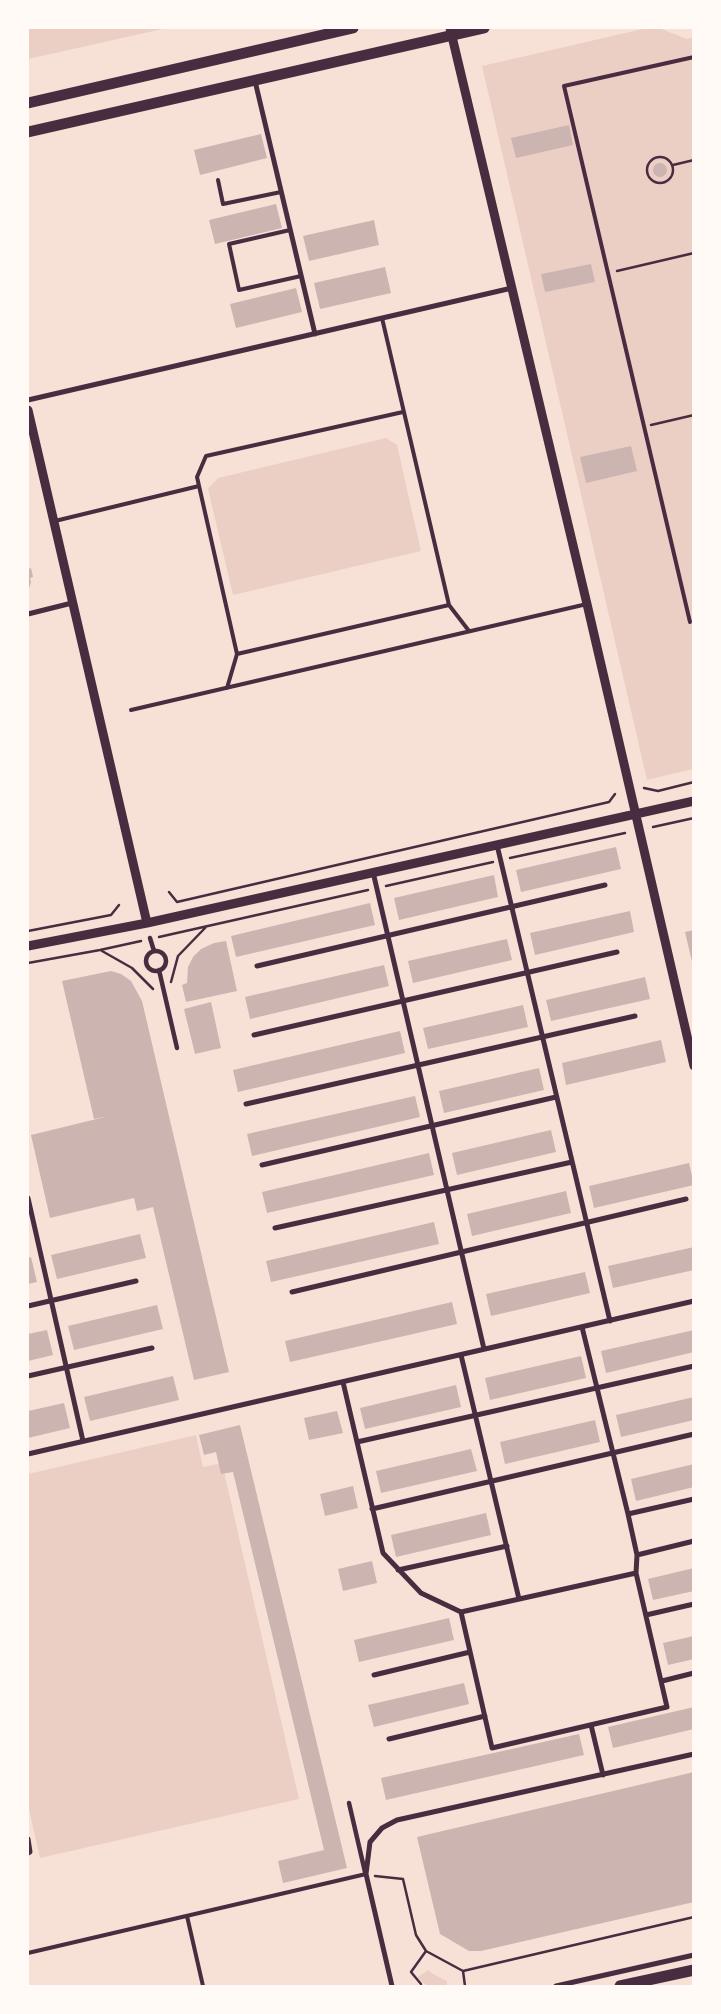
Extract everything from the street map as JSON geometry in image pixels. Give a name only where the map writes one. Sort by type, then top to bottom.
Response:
[{"type":"main road","points":[[28,103],[353,28]]},
{"type":"main road","points":[[28,132],[254,80],[451,31],[484,28]]},
{"type":"main road","points":[[620,1986],[694,1970]]},
{"type":"street","points":[[451,31],[513,288],[694,1066]]},
{"type":"street","points":[[254,80],[315,334]]},
{"type":"street","points":[[28,400],[513,288]]},
{"type":"street","points":[[28,410],[72,604],[143,898],[147,923]]},
{"type":"street","points":[[28,614],[72,604]]},
{"type":"street","points":[[28,946],[147,923],[694,801]]},
{"type":"street","points":[[498,845],[610,1321]]},
{"type":"street","points":[[373,872],[484,1349]]},
{"type":"street","points":[[257,966],[605,885]]},
{"type":"street","points":[[150,938],[154,951]]},
{"type":"street","points":[[154,951],[163,954],[166,960],[164,966],[159,970],[150,969],[146,964],[148,954],[154,951]]},
{"type":"street","points":[[254,1035],[617,952]]},
{"type":"street","points":[[159,970],[177,1048]]},
{"type":"street","points":[[246,1104],[635,1016]]},
{"type":"street","points":[[262,1165],[556,1096]]},
{"type":"street","points":[[275,1228],[572,1162]]},
{"type":"street","points":[[28,1198],[83,1441]]},
{"type":"street","points":[[292,1292],[686,1200]]},
{"type":"street","points":[[28,1232],[35,1231]]},
{"type":"street","points":[[28,1306],[136,1281]]},
{"type":"street","points":[[28,1454],[694,1301]]},
{"type":"street","points":[[461,1612],[492,1748],[667,1707],[636,1573],[637,1554],[582,1327]]},
{"type":"street","points":[[28,1376],[152,1348]]},
{"type":"street","points":[[461,1355],[519,1599]]},
{"type":"street","points":[[357,1442],[694,1366]]},
{"type":"street","points":[[343,1382],[383,1553],[421,1593],[461,1612],[636,1573]]},
{"type":"street","points":[[372,1508],[694,1434]]},
{"type":"street","points":[[628,1514],[694,1499]]},
{"type":"street","points":[[637,1554],[694,1541]]},
{"type":"street","points":[[398,1570],[507,1546]]},
{"type":"street","points":[[646,1615],[694,1604]]},
{"type":"street","points":[[374,1675],[470,1652]]},
{"type":"street","points":[[662,1681],[694,1673]]},
{"type":"street","points":[[390,1739],[485,1716]]},
{"type":"street","points":[[591,1725],[603,1775]]},
{"type":"street","points":[[366,1874],[370,1842],[382,1828],[397,1820],[694,1754]]},
{"type":"street","points":[[349,1803],[392,1986]]},
{"type":"street","points":[[28,1839],[30,1852],[28,1853]]},
{"type":"street","points":[[556,1986],[694,1955]]},
{"type":"lane","points":[[690,622],[564,86],[694,57]]},
{"type":"lane","points":[[218,180],[223,204],[281,192]]},
{"type":"lane","points":[[290,230],[229,244],[239,290],[301,276]]},
{"type":"lane","points":[[382,318],[449,605],[469,631]]},
{"type":"lane","points":[[227,688],[237,654],[197,477],[206,456],[404,412]]},
{"type":"lane","points":[[54,521],[199,486]]},
{"type":"lane","points":[[131,710],[587,604]]},
{"type":"lane","points":[[237,654],[449,605]]},
{"type":"lane","points":[[28,1953],[366,1874]]},
{"type":"lane","points":[[187,1916],[203,1986]]},
{"type":"path","points":[[654,158],[667,158],[672,165],[673,174],[667,180],[656,182],[649,176],[648,168],[654,158]]},
{"type":"path","points":[[672,165],[694,160]]},
{"type":"path","points":[[608,273],[694,253]]},
{"type":"path","points":[[644,426],[694,415]]},
{"type":"path","points":[[644,788],[658,791],[694,782]]},
{"type":"path","points":[[169,892],[177,902],[609,802],[615,794]]},
{"type":"path","points":[[652,827],[694,818]]},
{"type":"path","points":[[28,963],[100,950],[624,833]]},
{"type":"path","points":[[28,931],[111,916],[119,905]]},
{"type":"path","points":[[166,1003],[178,956],[207,926]]},
{"type":"path","points":[[100,950],[132,968],[166,1003]]},
{"type":"path","points":[[366,1874],[402,1879],[416,1935],[426,1951],[463,1971],[694,1917]]},
{"type":"path","points":[[421,1984],[411,1972],[426,1951]]},
{"type":"path","points":[[463,1971],[465,1986]]},
{"type":"shaded area","points":[[28,28],[167,28],[28,59]]},
{"type":"shaded area","points":[[647,28],[659,28],[687,39],[693,37],[693,769],[647,780],[482,66]]},
{"type":"shaded area","points":[[386,438],[397,445],[421,551],[233,595],[208,489],[218,478]]},
{"type":"shaded area","points":[[196,1435],[203,1467],[222,1463],[299,1799],[40,1858],[28,1805],[28,1474]]},
{"type":"shaded area","points":[[428,1970],[447,1981],[447,1986],[428,1986],[422,1982],[418,1977]]},
{"type":"building","points":[[569,125],[573,145],[516,158],[511,138]]},
{"type":"building","points":[[261,134],[267,158],[200,175],[194,150]]},
{"type":"building","points":[[660,163],[665,165],[667,170],[665,175],[660,177],[655,175],[653,170],[655,165]]},
{"type":"building","points":[[276,204],[282,228],[215,244],[209,220]]},
{"type":"building","points":[[374,220],[379,245],[309,261],[303,236]]},
{"type":"building","points":[[591,264],[595,282],[545,292],[541,274]]},
{"type":"building","points":[[385,267],[391,293],[320,309],[314,283]]},
{"type":"building","points":[[296,288],[302,312],[236,328],[230,304]]},
{"type":"building","points":[[631,446],[637,471],[586,483],[580,457]]},
{"type":"building","points":[[31,568],[33,577],[30,578],[31,582],[28,592],[28,569]]},
{"type":"building","points":[[616,847],[621,869],[521,892],[516,870]]},
{"type":"building","points":[[494,875],[498,897],[399,920],[394,898]]},
{"type":"building","points":[[370,903],[375,925],[236,957],[231,936]]},
{"type":"building","points":[[630,911],[634,932],[535,955],[530,933]]},
{"type":"building","points":[[694,930],[694,966],[693,966],[685,932]]},
{"type":"building","points":[[507,939],[512,960],[413,983],[408,961]]},
{"type":"building","points":[[226,941],[237,991],[186,1002],[182,985],[187,983],[188,967],[193,957],[201,949],[214,943]]},
{"type":"building","points":[[384,965],[389,986],[250,1019],[245,997]]},
{"type":"building","points":[[111,971],[121,974],[131,981],[142,1001],[229,1372],[194,1380],[153,1207],[137,1211],[134,1198],[50,1218],[31,1135],[109,1116],[94,1119],[62,981]]},
{"type":"building","points":[[645,977],[650,999],[551,1021],[546,1000]]},
{"type":"building","points":[[211,1002],[221,1048],[195,1054],[184,1009]]},
{"type":"building","points":[[523,1005],[528,1027],[428,1049],[423,1028]]},
{"type":"building","points":[[400,1031],[405,1053],[238,1092],[233,1070]]},
{"type":"building","points":[[661,1040],[666,1062],[566,1085],[562,1063]]},
{"type":"building","points":[[539,1068],[544,1090],[444,1113],[439,1091]]},
{"type":"building","points":[[415,1096],[420,1117],[252,1156],[247,1134]]},
{"type":"building","points":[[551,1130],[556,1152],[457,1175],[452,1153]]},
{"type":"building","points":[[429,1153],[434,1175],[267,1213],[262,1192]]},
{"type":"building","points":[[689,1163],[694,1185],[594,1208],[589,1186]]},
{"type":"building","points":[[566,1191],[571,1213],[472,1236],[467,1214]]},
{"type":"building","points":[[434,1222],[439,1244],[271,1282],[266,1261]]},
{"type":"building","points":[[140,1234],[146,1258],[57,1279],[51,1255]]},
{"type":"building","points":[[694,1247],[694,1270],[613,1288],[608,1266]]},
{"type":"building","points":[[31,1257],[37,1282],[28,1284],[28,1258]]},
{"type":"building","points":[[585,1272],[590,1293],[491,1316],[486,1294]]},
{"type":"building","points":[[452,1302],[457,1324],[290,1362],[285,1341]]},
{"type":"building","points":[[157,1305],[163,1329],[74,1350],[68,1326]]},
{"type":"building","points":[[47,1330],[53,1355],[28,1361],[28,1334]]},
{"type":"building","points":[[694,1330],[694,1352],[606,1373],[601,1351]]},
{"type":"building","points":[[581,1356],[586,1378],[490,1400],[485,1378]]},
{"type":"building","points":[[173,1376],[179,1400],[90,1421],[84,1397]]},
{"type":"building","points":[[456,1385],[461,1407],[365,1429],[360,1408]]},
{"type":"building","points":[[694,1397],[694,1420],[621,1437],[616,1415]]},
{"type":"building","points":[[64,1403],[70,1428],[28,1438],[28,1411]]},
{"type":"building","points":[[337,1411],[343,1433],[309,1440],[304,1418]]},
{"type":"building","points":[[595,1420],[600,1442],[505,1464],[500,1442]]},
{"type":"building","points":[[240,1425],[347,1868],[283,1883],[278,1861],[324,1850],[233,1472],[221,1474],[216,1452],[204,1455],[199,1435]]},
{"type":"building","points":[[471,1449],[477,1471],[381,1493],[376,1471]]},
{"type":"building","points":[[694,1464],[694,1487],[636,1501],[631,1479]]},
{"type":"building","points":[[353,1486],[358,1508],[325,1516],[320,1494]]},
{"type":"building","points":[[486,1513],[491,1535],[396,1557],[391,1535]]},
{"type":"building","points":[[372,1561],[377,1583],[343,1591],[338,1569]]},
{"type":"building","points":[[694,1568],[694,1591],[653,1600],[648,1579]]},
{"type":"building","points":[[449,1618],[454,1640],[359,1662],[354,1640]]},
{"type":"building","points":[[694,1636],[694,1659],[668,1665],[663,1643]]},
{"type":"building","points":[[464,1683],[469,1704],[374,1727],[368,1705]]},
{"type":"building","points":[[694,1707],[694,1729],[613,1748],[608,1727]]},
{"type":"building","points":[[579,1734],[584,1755],[386,1800],[381,1778]]},
{"type":"building","points":[[694,1772],[694,1902],[481,1951],[469,1951],[440,1934],[417,1837]]}]
